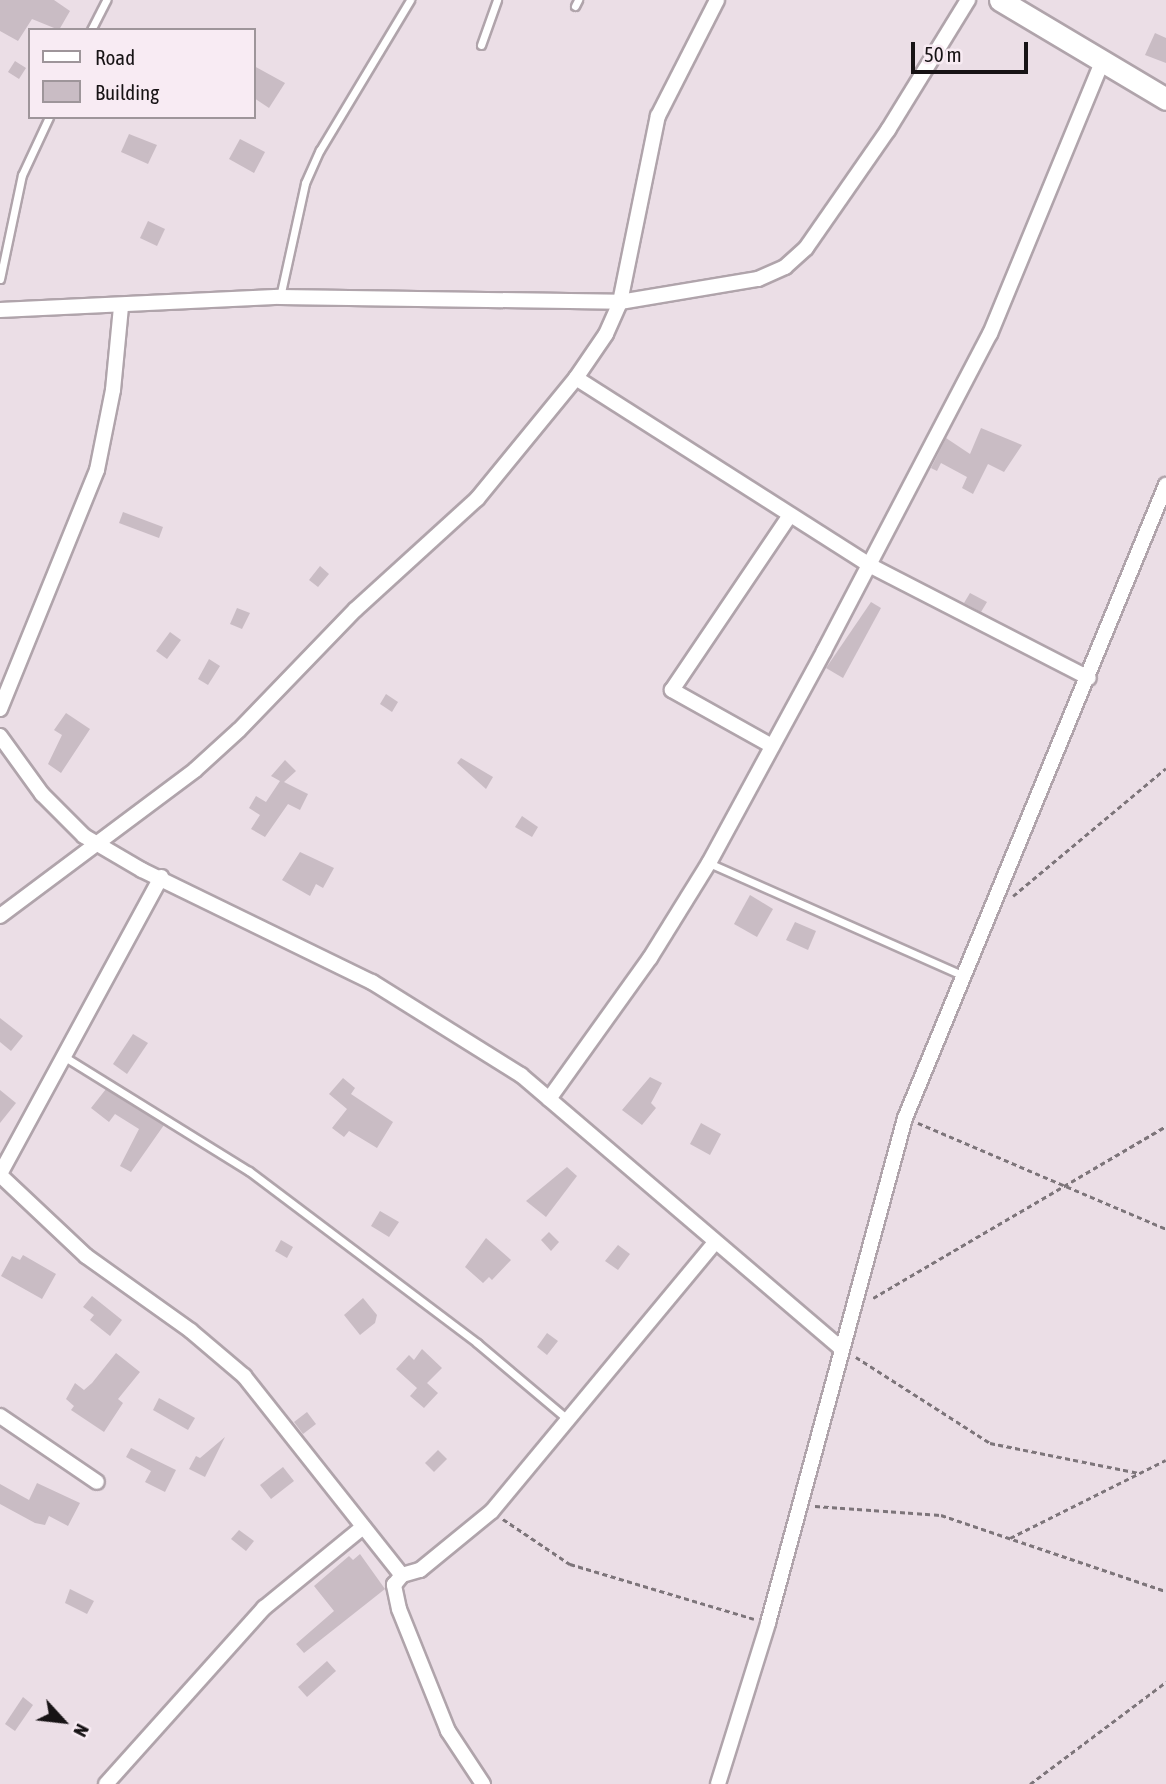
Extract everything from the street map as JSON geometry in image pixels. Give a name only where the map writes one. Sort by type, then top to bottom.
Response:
[{"type":"street","points":[[0,916],[94,842],[195,770],[239,730],[356,609],[477,499],[576,378],[606,334],[620,302],[658,116],[717,0]]},
{"type":"street","points":[[0,310],[121,307],[280,297],[620,302],[758,279],[797,258],[860,174],[968,0]]},
{"type":"street","points":[[1000,0],[1166,99]]},
{"type":"street","points":[[549,1099],[650,958],[709,863],[869,565],[990,334],[1102,62]]},
{"type":"street","points":[[0,709],[97,470],[113,390],[121,307]]},
{"type":"street","points":[[576,378],[869,565],[1089,678]]},
{"type":"street","points":[[718,1784],[768,1623],[905,1118],[967,977],[1166,485]]},
{"type":"street","points":[[772,746],[672,690],[790,515]]},
{"type":"street","points":[[0,736],[42,794],[94,842],[393,994],[521,1075],[714,1244],[841,1348]]},
{"type":"street","points":[[161,877],[0,1175],[86,1256],[191,1331],[244,1376],[402,1575]]},
{"type":"street","points":[[483,1784],[448,1731],[399,1609],[394,1585],[402,1575],[420,1570],[492,1511],[566,1418],[714,1244]]},
{"type":"street","points":[[0,1416],[97,1482]]},
{"type":"street","points":[[106,1784],[264,1608],[363,1527]]},
{"type":"lane","points":[[92,28],[106,0]]},
{"type":"lane","points":[[280,297],[305,183],[320,150],[410,0]]},
{"type":"lane","points":[[481,45],[497,0]]},
{"type":"lane","points":[[0,279],[22,175],[48,119]]},
{"type":"lane","points":[[709,863],[967,977]]},
{"type":"lane","points":[[65,1057],[250,1171],[397,1287],[477,1343],[566,1418]]},
{"type":"path","points":[[993,913],[1166,768]]},
{"type":"path","points":[[905,1118],[1166,1229]]},
{"type":"path","points":[[852,1310],[1069,1187],[1166,1126]]},
{"type":"path","points":[[841,1348],[990,1444],[1139,1473]]},
{"type":"path","points":[[1010,1538],[1166,1460]]},
{"type":"path","points":[[799,1505],[941,1515],[1166,1591]]},
{"type":"path","points":[[492,1511],[556,1559],[768,1623]]},
{"type":"path","points":[[1030,1784],[1166,1682]]},
{"type":"building","points":[[0,0],[54,0],[70,11],[60,28],[32,19],[18,41],[0,31]]},
{"type":"building","points":[[1155,33],[1166,38],[1166,63],[1145,55]]},
{"type":"building","points":[[15,61],[26,68],[19,79],[8,72]]},
{"type":"building","points":[[256,67],[285,83],[269,108],[256,99]]},
{"type":"building","points":[[129,134],[157,145],[148,164],[121,152]]},
{"type":"building","points":[[240,139],[265,152],[254,173],[229,159]]},
{"type":"building","points":[[148,221],[165,229],[157,246],[140,238]]},
{"type":"building","points":[[981,428],[1022,445],[1004,472],[988,464],[973,494],[962,488],[967,477],[941,463],[937,471],[931,468],[946,438],[970,454]]},
{"type":"building","points":[[123,512],[163,527],[159,538],[119,523]]},
{"type":"building","points":[[320,566],[329,574],[318,587],[309,580]]},
{"type":"building","points":[[970,593],[987,602],[981,612],[964,603]]},
{"type":"building","points":[[871,602],[881,608],[843,678],[826,668]]},
{"type":"building","points":[[237,608],[250,613],[242,629],[230,624]]},
{"type":"building","points":[[170,632],[181,640],[167,659],[156,651]]},
{"type":"building","points":[[209,659],[220,666],[208,685],[198,679]]},
{"type":"building","points":[[386,694],[398,702],[392,712],[380,704]]},
{"type":"building","points":[[66,713],[90,729],[61,773],[48,764],[62,735],[54,730]]},
{"type":"building","points":[[461,758],[493,777],[486,789],[457,763]]},
{"type":"building","points":[[285,760],[296,771],[284,782],[308,794],[300,810],[288,804],[265,837],[251,829],[260,815],[249,808],[256,796],[266,802],[280,781],[271,776]]},
{"type":"building","points":[[522,816],[538,827],[532,837],[515,827]]},
{"type":"building","points":[[300,852],[334,868],[323,888],[316,884],[310,896],[282,880]]},
{"type":"building","points":[[750,895],[773,909],[757,937],[734,924]]},
{"type":"building","points":[[795,922],[816,931],[808,950],[786,940]]},
{"type":"building","points":[[0,1018],[23,1036],[11,1051],[0,1042]]},
{"type":"building","points":[[133,1034],[148,1043],[127,1074],[113,1064]]},
{"type":"building","points":[[650,1077],[662,1083],[651,1103],[656,1108],[642,1125],[622,1110]]},
{"type":"building","points":[[343,1078],[355,1088],[351,1094],[393,1122],[377,1148],[349,1131],[344,1137],[332,1128],[347,1109],[329,1094]]},
{"type":"building","points":[[106,1089],[164,1125],[131,1172],[120,1166],[139,1129],[115,1114],[109,1122],[91,1108]]},
{"type":"building","points":[[0,1090],[16,1103],[0,1123]]},
{"type":"building","points":[[701,1123],[721,1134],[710,1155],[690,1144]]},
{"type":"building","points":[[567,1167],[577,1176],[546,1217],[526,1201]]},
{"type":"building","points":[[380,1211],[399,1222],[389,1237],[371,1226]]},
{"type":"building","points":[[549,1232],[559,1242],[551,1251],[541,1240]]},
{"type":"building","points":[[486,1238],[511,1260],[492,1280],[489,1277],[483,1283],[465,1267]]},
{"type":"building","points":[[281,1240],[293,1247],[287,1258],[275,1251]]},
{"type":"building","points":[[618,1245],[630,1254],[618,1270],[605,1261]]},
{"type":"building","points":[[23,1255],[56,1274],[42,1299],[1,1276],[12,1256],[20,1260]]},
{"type":"building","points":[[92,1296],[122,1320],[110,1336],[90,1320],[94,1315],[83,1307]]},
{"type":"building","points":[[363,1298],[377,1315],[375,1323],[360,1335],[344,1315]]},
{"type":"building","points":[[547,1333],[558,1341],[547,1355],[537,1347]]},
{"type":"building","points":[[422,1349],[442,1368],[427,1383],[438,1393],[424,1408],[410,1396],[417,1388],[396,1369],[409,1355],[414,1360]]},
{"type":"building","points":[[116,1353],[140,1372],[118,1399],[123,1403],[104,1432],[71,1410],[74,1406],[66,1399],[75,1383],[84,1390],[92,1383]]},
{"type":"building","points":[[159,1398],[195,1418],[188,1430],[153,1410]]},
{"type":"building","points":[[307,1412],[316,1424],[303,1434],[294,1422]]},
{"type":"building","points":[[225,1437],[205,1477],[189,1469],[196,1456],[200,1458]]},
{"type":"building","points":[[131,1448],[176,1470],[165,1492],[145,1482],[151,1471],[126,1457]]},
{"type":"building","points":[[438,1450],[447,1459],[434,1472],[425,1463]]},
{"type":"building","points":[[283,1467],[294,1481],[271,1499],[260,1485]]},
{"type":"building","points":[[37,1483],[80,1503],[68,1526],[49,1516],[45,1525],[35,1523],[0,1504],[0,1484],[29,1500]]},
{"type":"building","points":[[239,1530],[254,1541],[246,1551],[231,1539]]},
{"type":"building","points":[[360,1554],[385,1589],[304,1653],[296,1644],[334,1611],[314,1586],[349,1556],[353,1560]]},
{"type":"building","points":[[70,1589],[94,1601],[87,1614],[65,1603]]},
{"type":"building","points":[[327,1661],[336,1671],[307,1697],[298,1687]]},
{"type":"building","points":[[23,1697],[33,1705],[15,1731],[5,1724]]}]
